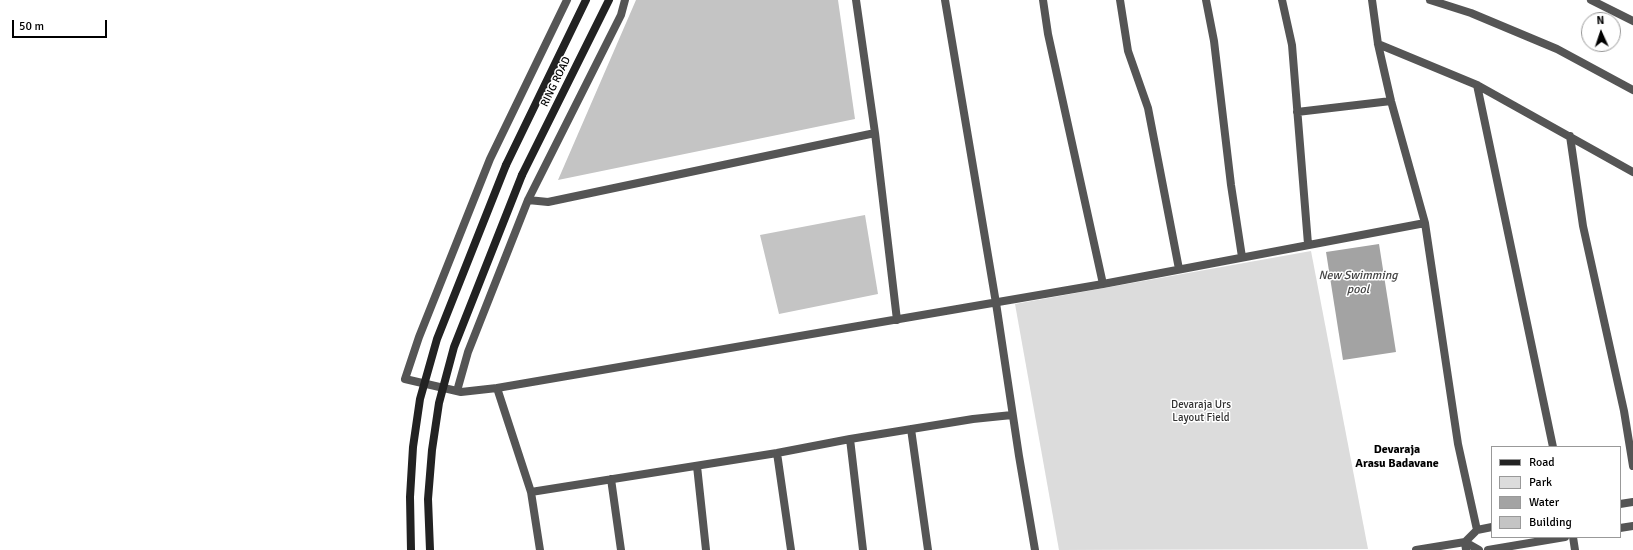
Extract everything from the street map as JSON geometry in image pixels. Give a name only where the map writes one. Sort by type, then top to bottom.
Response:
[{"type":"main road","points":[[411,550],[410,497],[413,447],[420,400],[437,339],[506,165],[586,0]]},
{"type":"main road","name":"RING ROAD","points":[[430,550],[428,499],[432,450],[438,403],[454,347],[522,175],[609,0]]},
{"type":"street","points":[[567,0],[490,159],[419,338],[405,379],[457,391],[497,388],[996,303],[1103,284],[1308,244],[1425,224]]},
{"type":"street","points":[[457,391],[468,352],[528,200],[621,15],[625,0]]},
{"type":"street","points":[[856,0],[875,133],[897,320]]},
{"type":"street","points":[[945,0],[996,303],[1012,415],[1035,550]]},
{"type":"street","points":[[1043,0],[1048,34],[1103,284]]},
{"type":"street","points":[[1120,0],[1128,51],[1148,108],[1179,269]]},
{"type":"street","points":[[1206,0],[1214,41],[1231,185],[1242,257]]},
{"type":"street","points":[[1282,0],[1292,45],[1308,244]]},
{"type":"street","points":[[1372,0],[1378,44],[1391,101],[1425,224],[1458,444],[1477,530]]},
{"type":"street","points":[[1430,0],[1471,13],[1557,49],[1633,90]]},
{"type":"street","points":[[1591,0],[1633,20]]},
{"type":"street","points":[[1378,44],[1477,85],[1633,172]]},
{"type":"street","points":[[1477,85],[1553,446]]},
{"type":"street","points":[[1297,112],[1391,101]]},
{"type":"street","points":[[528,200],[548,202],[875,133]]},
{"type":"street","points":[[1570,136],[1583,226],[1624,411],[1633,466]]},
{"type":"street","points":[[497,388],[531,492],[540,550]]},
{"type":"street","points":[[531,492],[777,453],[911,429],[1012,415]]},
{"type":"street","points":[[911,429],[928,550]]},
{"type":"street","points":[[850,439],[863,550]]},
{"type":"street","points":[[777,453],[791,550]]},
{"type":"street","points":[[697,466],[706,550]]},
{"type":"street","points":[[611,479],[622,550]]},
{"type":"street","points":[[1621,504],[1633,502]]},
{"type":"street","points":[[1621,528],[1633,526]]},
{"type":"street","points":[[1466,546],[1477,530],[1491,527]]},
{"type":"street","points":[[1488,550],[1559,538]]},
{"type":"street","points":[[1573,538],[1575,550]]},
{"type":"street","points":[[1416,550],[1466,546],[1479,550]]},
{"type":"green space","name":"Devaraja Urs Layout Field","points":[[1311,251],[1368,549],[1059,550],[1015,304]]},
{"type":"water","name":"New Swimming pool","points":[[1379,244],[1396,352],[1343,360],[1326,252]]},
{"type":"building","points":[[636,0],[838,0],[855,119],[558,180]]},
{"type":"building","points":[[865,215],[878,294],[779,314],[760,235]]},
{"type":"district","name":"Devaraja Arasu Badavane","points":[[1397,457]]}]
